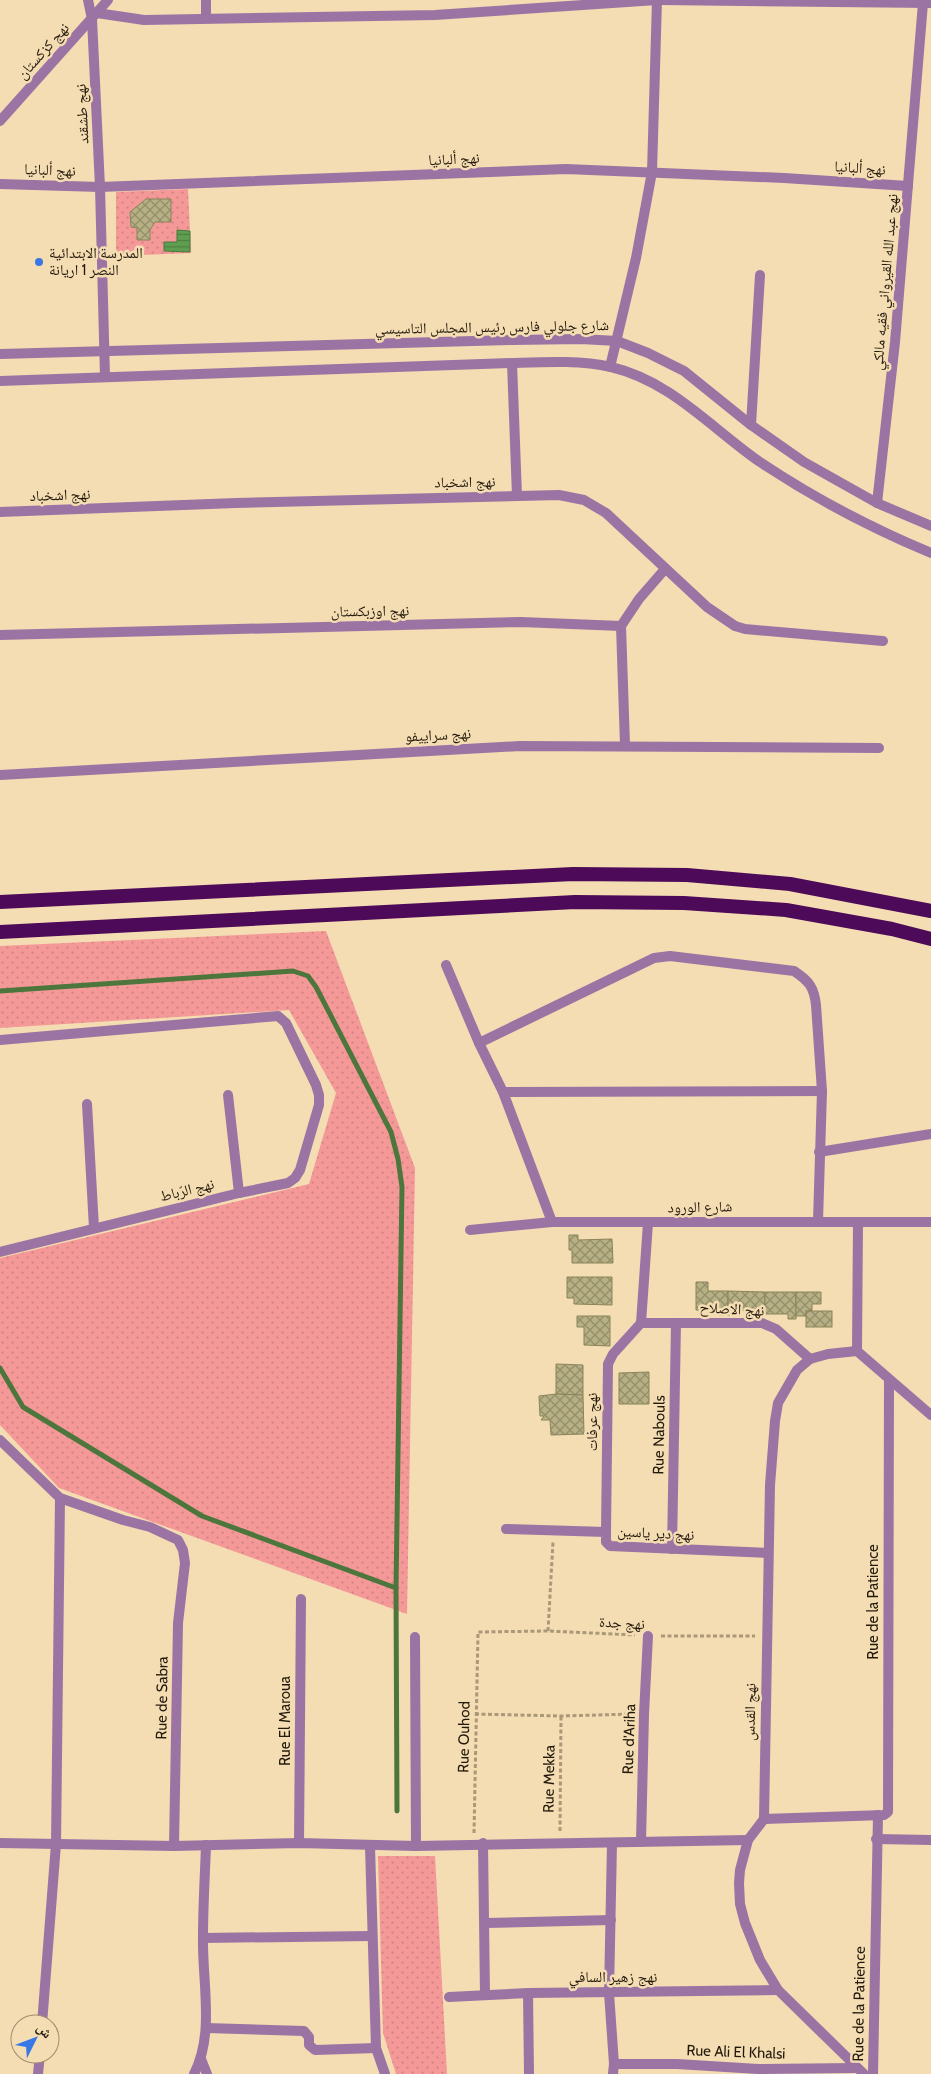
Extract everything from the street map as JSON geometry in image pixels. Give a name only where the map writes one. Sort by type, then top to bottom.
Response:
[{"type":"highway","points":[[0,902],[573,874],[687,875],[790,884],[931,911]]},
{"type":"highway","points":[[0,932],[575,902],[684,903],[786,910],[892,929],[931,939]]},
{"type":"street","name":"نهج طشقند","points":[[88,0],[94,16],[105,376]]},
{"type":"street","name":"نهج كزكستان","points":[[0,122],[108,0]]},
{"type":"street","points":[[206,0],[206,18]]},
{"type":"street","points":[[94,16],[144,20],[435,15],[658,0],[927,3]]},
{"type":"street","points":[[610,367],[636,258],[652,172],[658,0]]},
{"type":"street","name":"نهج عبد الله القيرواني فقيه مالكي","points":[[877,503],[895,342],[908,186],[927,3]]},
{"type":"street","name":"نهج ألبانيا","points":[[0,184],[100,187],[566,169],[908,186]]},
{"type":"street","points":[[751,425],[760,275]]},
{"type":"street","name":"شارع جلولي فارس رئيس المجلس التاسيسي","points":[[0,354],[581,338],[617,341],[648,353],[684,371],[751,425],[804,462],[877,503],[931,526]]},
{"type":"street","points":[[512,363],[517,496]]},
{"type":"street","points":[[0,381],[512,363],[576,363],[610,367],[640,377],[670,392],[735,443],[795,484],[880,531],[931,553]]},
{"type":"street","name":"نهج اشخباد","points":[[0,512],[236,503],[559,495],[584,500],[606,513],[707,607],[735,626],[746,629],[883,641]]},
{"type":"street","points":[[625,745],[621,626],[639,599],[665,569]]},
{"type":"street","name":"نهج اوزبكستان","points":[[0,635],[521,622],[621,626]]},
{"type":"street","name":"نهج سراييفو","points":[[0,774],[520,746],[625,745],[879,748]]},
{"type":"street","points":[[479,1042],[654,958],[670,956],[794,971],[806,978],[815,991],[822,1091],[818,1221]]},
{"type":"street","points":[[446,966],[503,1092],[552,1222]]},
{"type":"street","name":"نهج الرّباط","points":[[0,1040],[278,1016],[286,1023],[319,1095],[319,1105],[300,1170],[295,1178],[288,1183],[239,1193],[0,1252]]},
{"type":"street","points":[[503,1092],[822,1091]]},
{"type":"street","points":[[228,1095],[239,1193]]},
{"type":"street","points":[[87,1104],[94,1228]]},
{"type":"street","points":[[819,1152],[931,1134]]},
{"type":"street","name":"شارع الورود","points":[[470,1230],[552,1222],[931,1222]]},
{"type":"street","points":[[857,1351],[858,1222]]},
{"type":"street","points":[[641,1323],[648,1223]]},
{"type":"street","name":"Rue Nabouls","points":[[672,1549],[676,1322]]},
{"type":"street","name":"نهج الاصلاح","points":[[641,1323],[762,1323],[776,1329],[810,1358]]},
{"type":"street","name":"نهج عرفات","points":[[606,1532],[608,1364],[612,1354],[641,1323]]},
{"type":"street","points":[[810,1358],[857,1351],[931,1415]]},
{"type":"street","name":"نهج القدس","points":[[764,1819],[768,1553],[770,1485],[775,1421],[778,1404],[797,1370],[810,1358]]},
{"type":"street","name":"Rue de la Patience","points":[[872,2074],[876,1839],[878,1815],[886,1814],[888,1810],[889,1380]]},
{"type":"street","points":[[0,1440],[60,1498],[56,1844],[43,2014]]},
{"type":"street","name":"Rue de Sabra","points":[[60,1498],[124,1520],[150,1526],[178,1540],[183,1550],[185,1563],[178,1623],[174,1846]]},
{"type":"street","name":"نهج دير ياسين","points":[[506,1529],[606,1532],[606,1542],[610,1546],[768,1553]]},
{"type":"street","name":"Rue El Maroua","points":[[299,1843],[300,1599]]},
{"type":"street","points":[[415,1636],[416,1846]]},
{"type":"street","name":"Rue d'Ariha","points":[[641,1842],[648,1636]]},
{"type":"street","points":[[860,2071],[778,1990],[760,1960],[745,1923],[740,1904],[739,1883],[740,1870],[748,1840],[764,1819],[878,1815]]},
{"type":"street","points":[[876,1839],[931,1840]]},
{"type":"street","points":[[0,1843],[174,1846],[299,1843],[416,1846],[748,1840]]},
{"type":"street","points":[[612,1843],[609,1993],[614,2069]]},
{"type":"street","points":[[194,2074],[202,2060],[206,2028],[202,1938],[206,1844]]},
{"type":"street","points":[[478,1844],[485,1923],[485,1995]]},
{"type":"street","points":[[370,1846],[376,2048],[385,2074]]},
{"type":"street","points":[[485,1923],[611,1920]]},
{"type":"street","points":[[202,1938],[372,1936]]},
{"type":"street","name":"نهج زهير السافي","points":[[449,1997],[528,1993],[778,1990]]},
{"type":"street","points":[[528,1993],[529,2074]]},
{"type":"street","points":[[206,2028],[304,2031],[309,2037],[309,2045],[315,2050],[376,2048]]},
{"type":"street","points":[[202,2060],[207,2074]]},
{"type":"street","name":"Rue Ali El Khalsi","points":[[614,2069],[758,2072],[860,2071]]},
{"type":"path","points":[[548,1631],[554,1531]]},
{"type":"path","name":"نهج جدة","points":[[478,1632],[548,1631],[648,1636],[766,1636]]},
{"type":"path","name":"Rue Ouhod","points":[[478,1632],[476,1714],[478,1844]]},
{"type":"path","points":[[476,1714],[561,1716],[644,1714]]},
{"type":"path","name":"Rue Mekka","points":[[560,1843],[561,1716]]},
{"type":"shaded area","points":[[188,189],[191,253],[116,256],[116,192]]},
{"type":"shaded area","points":[[177,230],[190,231],[190,252],[164,251],[164,242],[177,242]]},
{"type":"shaded area","points":[[326,931],[415,1168],[407,1614],[59,1488],[0,1425],[0,1258],[309,1184],[336,1093],[289,1010],[0,1028],[0,946]]},
{"type":"shaded area","points":[[378,1856],[435,1856],[447,2074],[396,2074],[383,2033]]},
{"type":"building","points":[[146,199],[171,199],[171,222],[155,222],[150,230],[150,240],[137,240],[137,228],[131,227],[130,212]]},
{"type":"building","points":[[569,1235],[578,1235],[578,1240],[612,1239],[613,1263],[572,1263],[572,1250],[569,1250]]},
{"type":"building","points":[[567,1277],[612,1277],[612,1305],[574,1304],[574,1298],[567,1298]]},
{"type":"building","points":[[696,1282],[708,1282],[708,1291],[728,1291],[728,1315],[719,1315],[719,1311],[696,1310]]},
{"type":"building","points":[[728,1291],[765,1292],[765,1309],[739,1311],[739,1315],[728,1315]]},
{"type":"building","points":[[765,1292],[796,1292],[796,1319],[788,1319],[788,1314],[765,1314]]},
{"type":"building","points":[[796,1292],[821,1292],[821,1304],[812,1304],[812,1311],[806,1311],[806,1316],[796,1316]]},
{"type":"building","points":[[806,1311],[832,1311],[832,1327],[806,1327]]},
{"type":"building","points":[[577,1316],[610,1316],[610,1346],[584,1345],[584,1327],[577,1327]]},
{"type":"building","points":[[556,1364],[583,1365],[583,1395],[556,1394]]},
{"type":"building","points":[[649,1372],[649,1404],[619,1404],[619,1373]]},
{"type":"building","points":[[556,1394],[583,1395],[584,1434],[551,1435],[550,1420],[541,1420],[544,1416],[540,1416],[539,1396]]},
{"type":"waterway","points":[[0,991],[293,971],[308,976],[316,987],[391,1132],[398,1159],[402,1187],[396,1588],[397,1811]]},
{"type":"waterway","points":[[0,1368],[23,1407],[202,1516],[396,1588]]},
{"type":"place","name":"المدرسة الابتدائية النصر 1 اريانة","points":[[39,262]]}]
